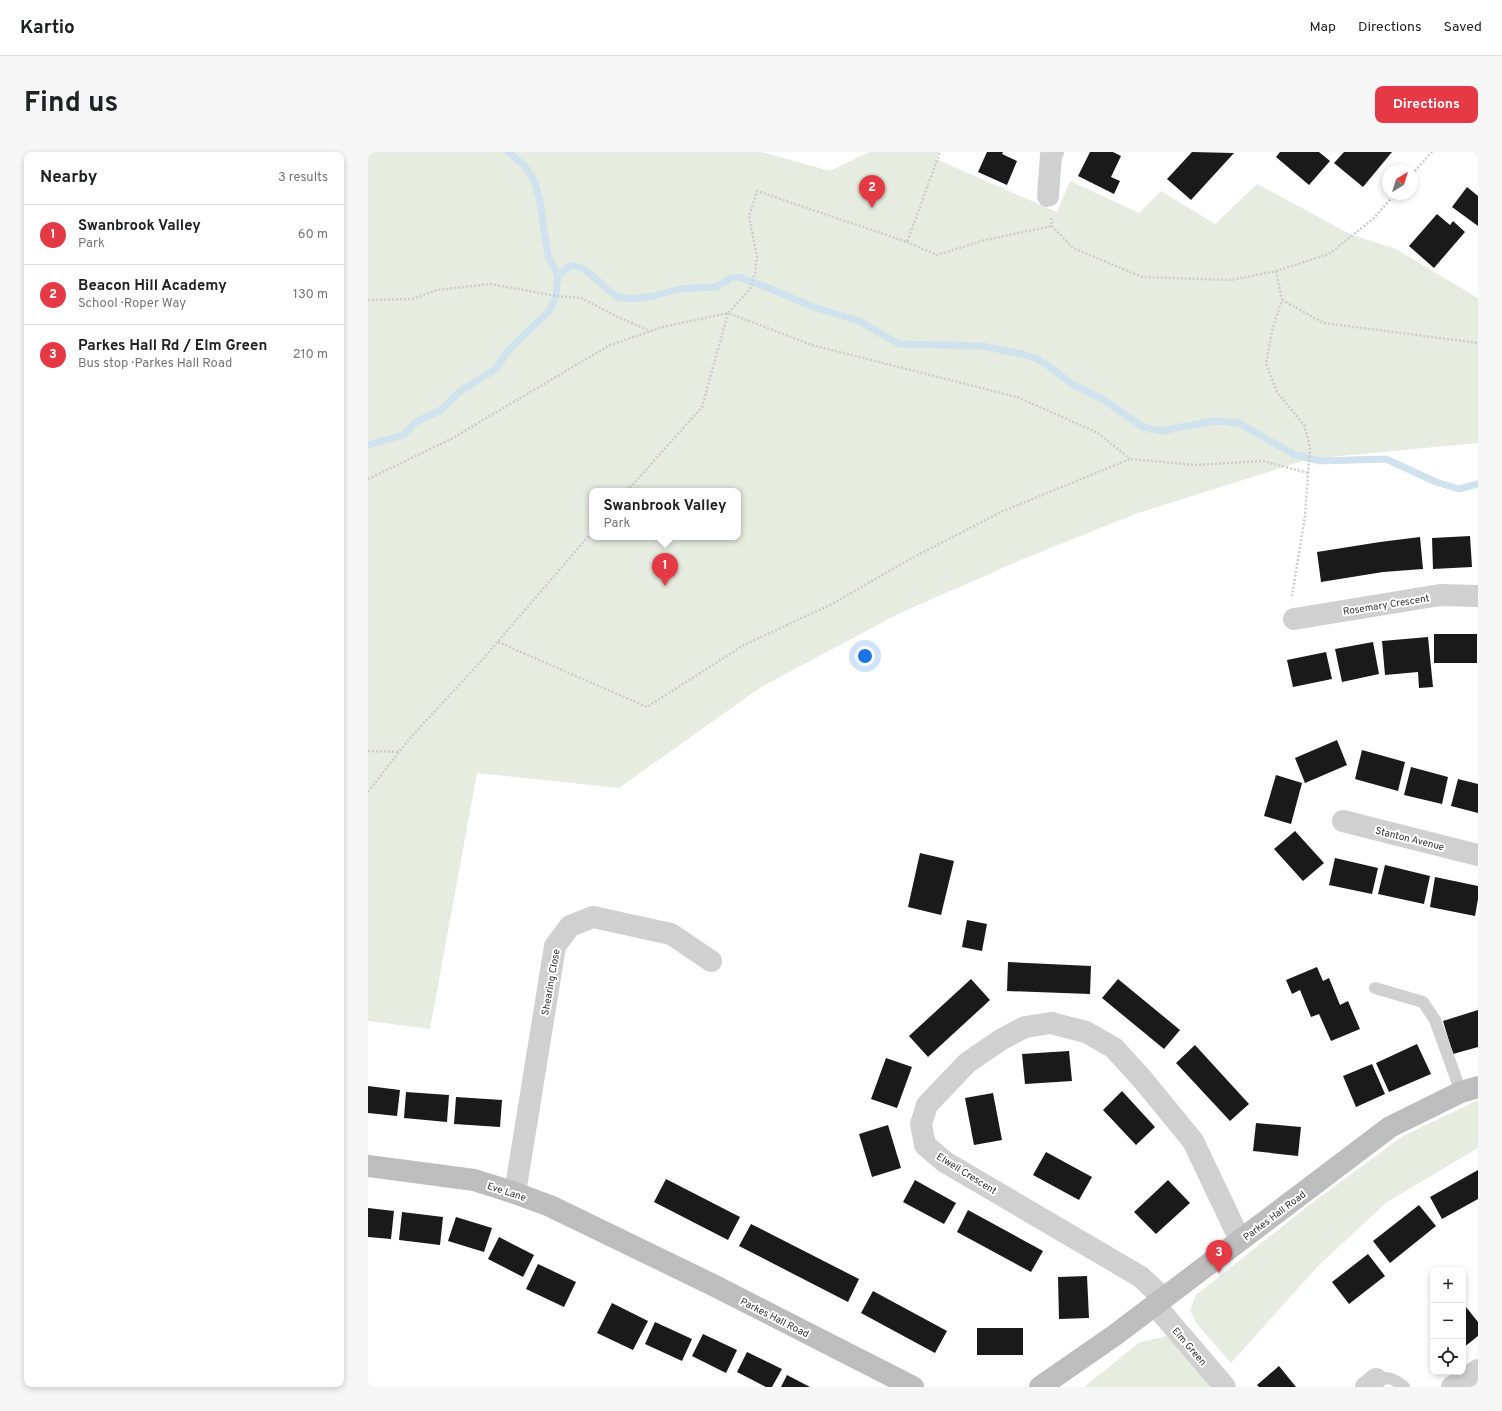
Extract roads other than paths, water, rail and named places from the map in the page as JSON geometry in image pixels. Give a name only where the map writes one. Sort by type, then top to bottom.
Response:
[{"type":"street","points":[[1048,196],[1053,152]]},
{"type":"street","name":"Rosemary Crescent","points":[[1294,619],[1440,595],[1478,596]]},
{"type":"street","name":"Stanton Avenue","points":[[1343,821],[1478,855]]},
{"type":"street","name":"Shearing Close","points":[[515,1193],[555,946],[570,926],[593,917],[671,934],[711,961]]},
{"type":"street","name":"Elwell Crescent","points":[[1159,1301],[1141,1277],[945,1162],[925,1144],[921,1124],[927,1105],[967,1063],[1002,1039],[1025,1027],[1051,1023],[1086,1032],[1114,1048],[1143,1080],[1193,1141],[1240,1240]]},
{"type":"street","name":"Parkes Hall Road","points":[[1040,1387],[1159,1301],[1390,1127],[1469,1090]]},
{"type":"street","name":"Eve Lane","points":[[368,1166],[474,1180],[550,1206],[637,1248]]},
{"type":"street","name":"Parkes Hall Road","points":[[637,1248],[913,1387]]},
{"type":"street","name":"Elm Green","points":[[1159,1301],[1225,1387]]},
{"type":"street","points":[[1452,1387],[1478,1370]]},
{"type":"lane","points":[[1375,988],[1423,1002],[1435,1020],[1469,1090]]},
{"type":"lane","points":[[1371,1383],[1388,1377],[1404,1387]]},
{"type":"waterway","points":[[508,152],[524,165],[535,182],[540,202],[548,256],[558,275]]},
{"type":"waterway","points":[[368,445],[403,435],[416,422],[441,410],[459,392],[496,369],[507,352],[549,311],[556,296],[558,275],[572,265],[584,269],[617,297],[633,299],[654,296],[679,289],[716,287],[731,278],[739,277],[813,307],[859,321],[899,344],[982,346],[1035,358],[1072,384],[1104,400],[1143,427],[1161,431],[1213,421],[1239,423],[1295,455],[1320,461],[1386,459],[1436,482],[1459,489],[1478,484]]},
{"type":"place","name":"Beacon Hill Academy","points":[[872,208]]},
{"type":"place","name":"Swanbrook Valley","points":[[665,586]]},
{"type":"place","name":"Parkes Hall Rd / Elm Green","points":[[1219,1273]]}]
